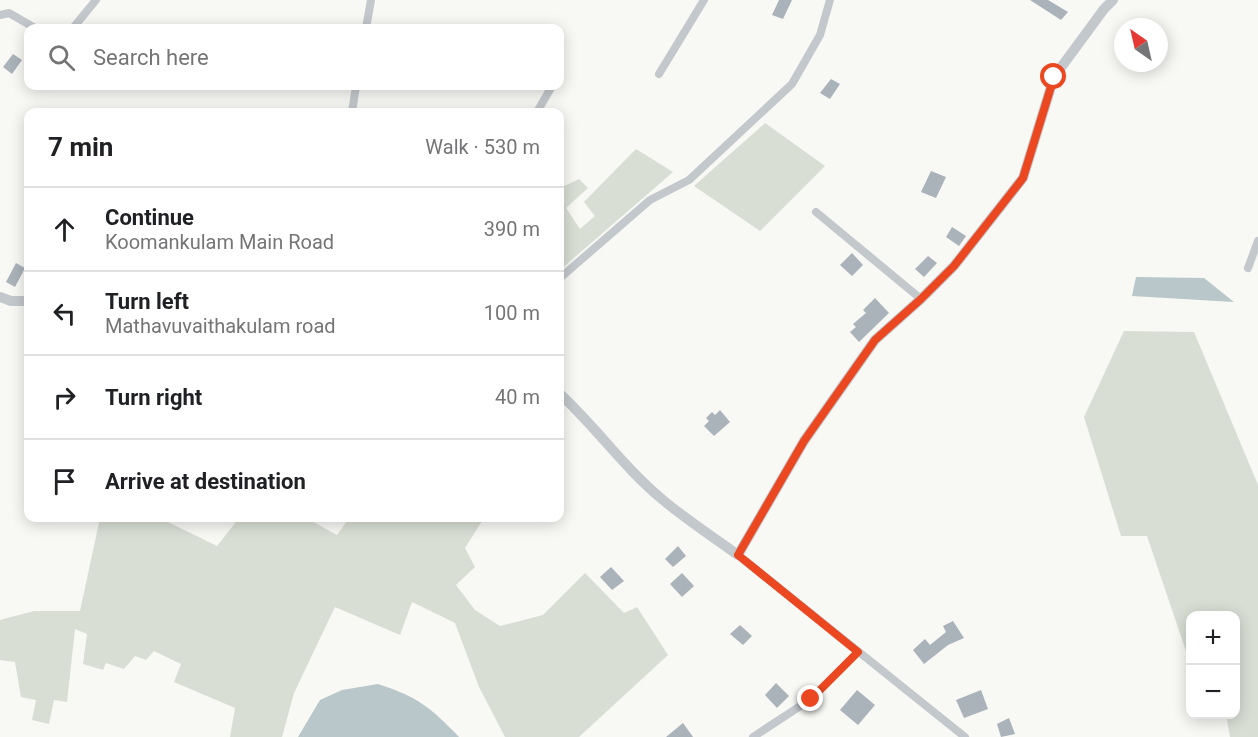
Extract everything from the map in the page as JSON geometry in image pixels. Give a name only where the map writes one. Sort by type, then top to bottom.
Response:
[{"type":"street","points":[[76,24],[96,0]]},
{"type":"street","points":[[367,24],[371,0]]},
{"type":"street","points":[[659,74],[702,3],[692,0]]},
{"type":"street","points":[[564,275],[650,200],[689,180],[792,84],[820,35],[830,0]]},
{"type":"street","points":[[738,555],[804,441],[875,340],[954,266],[1023,178],[1054,77],[1113,0]]},
{"type":"street","points":[[0,15],[9,13],[28,24]]},
{"type":"street","points":[[353,108],[355,90]]},
{"type":"street","points":[[539,108],[550,90]]},
{"type":"street","points":[[816,212],[921,299]]},
{"type":"street","points":[[1248,268],[1258,241]]},
{"type":"street","points":[[0,297],[11,301],[24,301]]},
{"type":"street","points":[[564,398],[662,500],[738,555],[965,737]]},
{"type":"street","points":[[753,737],[811,699],[858,652]]},
{"type":"shaded area","points":[[765,123],[825,166],[760,231],[694,186]]},
{"type":"shaded area","points":[[636,149],[673,172],[564,267],[564,186],[579,179],[588,188],[566,208],[580,229],[595,216],[584,202]]},
{"type":"shaded area","points":[[1136,277],[1204,278],[1234,302],[1132,296]]},
{"type":"shaded area","points":[[1124,331],[1194,332],[1258,485],[1258,737],[1230,737],[1227,719],[1240,719],[1240,611],[1186,611],[1186,651],[1147,536],[1121,536],[1084,417]]},
{"type":"shaded area","points":[[99,522],[168,522],[217,546],[236,522],[313,522],[337,535],[346,522],[481,522],[465,548],[475,567],[456,585],[475,610],[500,626],[543,615],[585,573],[624,613],[637,607],[668,655],[579,737],[505,737],[479,687],[455,623],[412,602],[400,635],[335,607],[294,693],[282,737],[230,737],[235,708],[174,682],[181,664],[154,651],[146,660],[135,656],[124,669],[106,663],[103,670],[83,664],[87,634],[75,629],[67,702],[54,700],[49,724],[32,720],[36,700],[21,697],[15,662],[0,660],[0,620],[34,611],[80,611]]},
{"type":"shaded area","points":[[378,684],[423,704],[459,737],[298,737],[320,700],[342,690]]},
{"type":"building","points":[[779,0],[792,0],[783,19],[772,15]]},
{"type":"building","points":[[1030,0],[1048,0],[1068,12],[1061,20]]},
{"type":"building","points":[[13,54],[22,60],[12,74],[3,67]]},
{"type":"building","points":[[831,79],[840,84],[830,99],[820,93]]},
{"type":"building","points":[[931,171],[946,177],[936,198],[921,192]]},
{"type":"building","points":[[952,227],[966,236],[959,246],[946,237]]},
{"type":"building","points":[[852,253],[863,265],[852,276],[840,265]]},
{"type":"building","points":[[928,256],[937,263],[924,277],[915,269]]},
{"type":"building","points":[[16,263],[24,267],[15,287],[6,282]]},
{"type":"building","points":[[875,298],[889,313],[859,342],[850,332],[856,327],[853,324],[866,313],[863,310]]},
{"type":"building","points":[[720,410],[730,422],[714,436],[704,426],[709,421],[706,418],[712,412],[715,415]]},
{"type":"building","points":[[678,546],[686,556],[673,567],[665,559]]},
{"type":"building","points":[[611,567],[624,581],[612,590],[600,577]]},
{"type":"building","points":[[682,573],[694,586],[682,597],[670,584]]},
{"type":"building","points":[[953,621],[964,638],[948,645],[924,664],[913,650],[925,639],[930,645],[946,632],[943,626]]},
{"type":"building","points":[[740,625],[752,636],[743,645],[730,634]]},
{"type":"building","points":[[776,683],[789,696],[777,708],[765,695]]},
{"type":"building","points":[[857,690],[875,705],[858,725],[840,710]]},
{"type":"building","points":[[981,690],[988,709],[964,718],[956,700]]},
{"type":"building","points":[[1009,718],[1015,734],[1001,737],[997,724]]},
{"type":"building","points":[[683,723],[693,737],[666,737]]},
{"type":"route","points":[[811,699],[858,652],[738,555],[804,441],[875,340],[954,266],[1023,178],[1054,77]]}]
